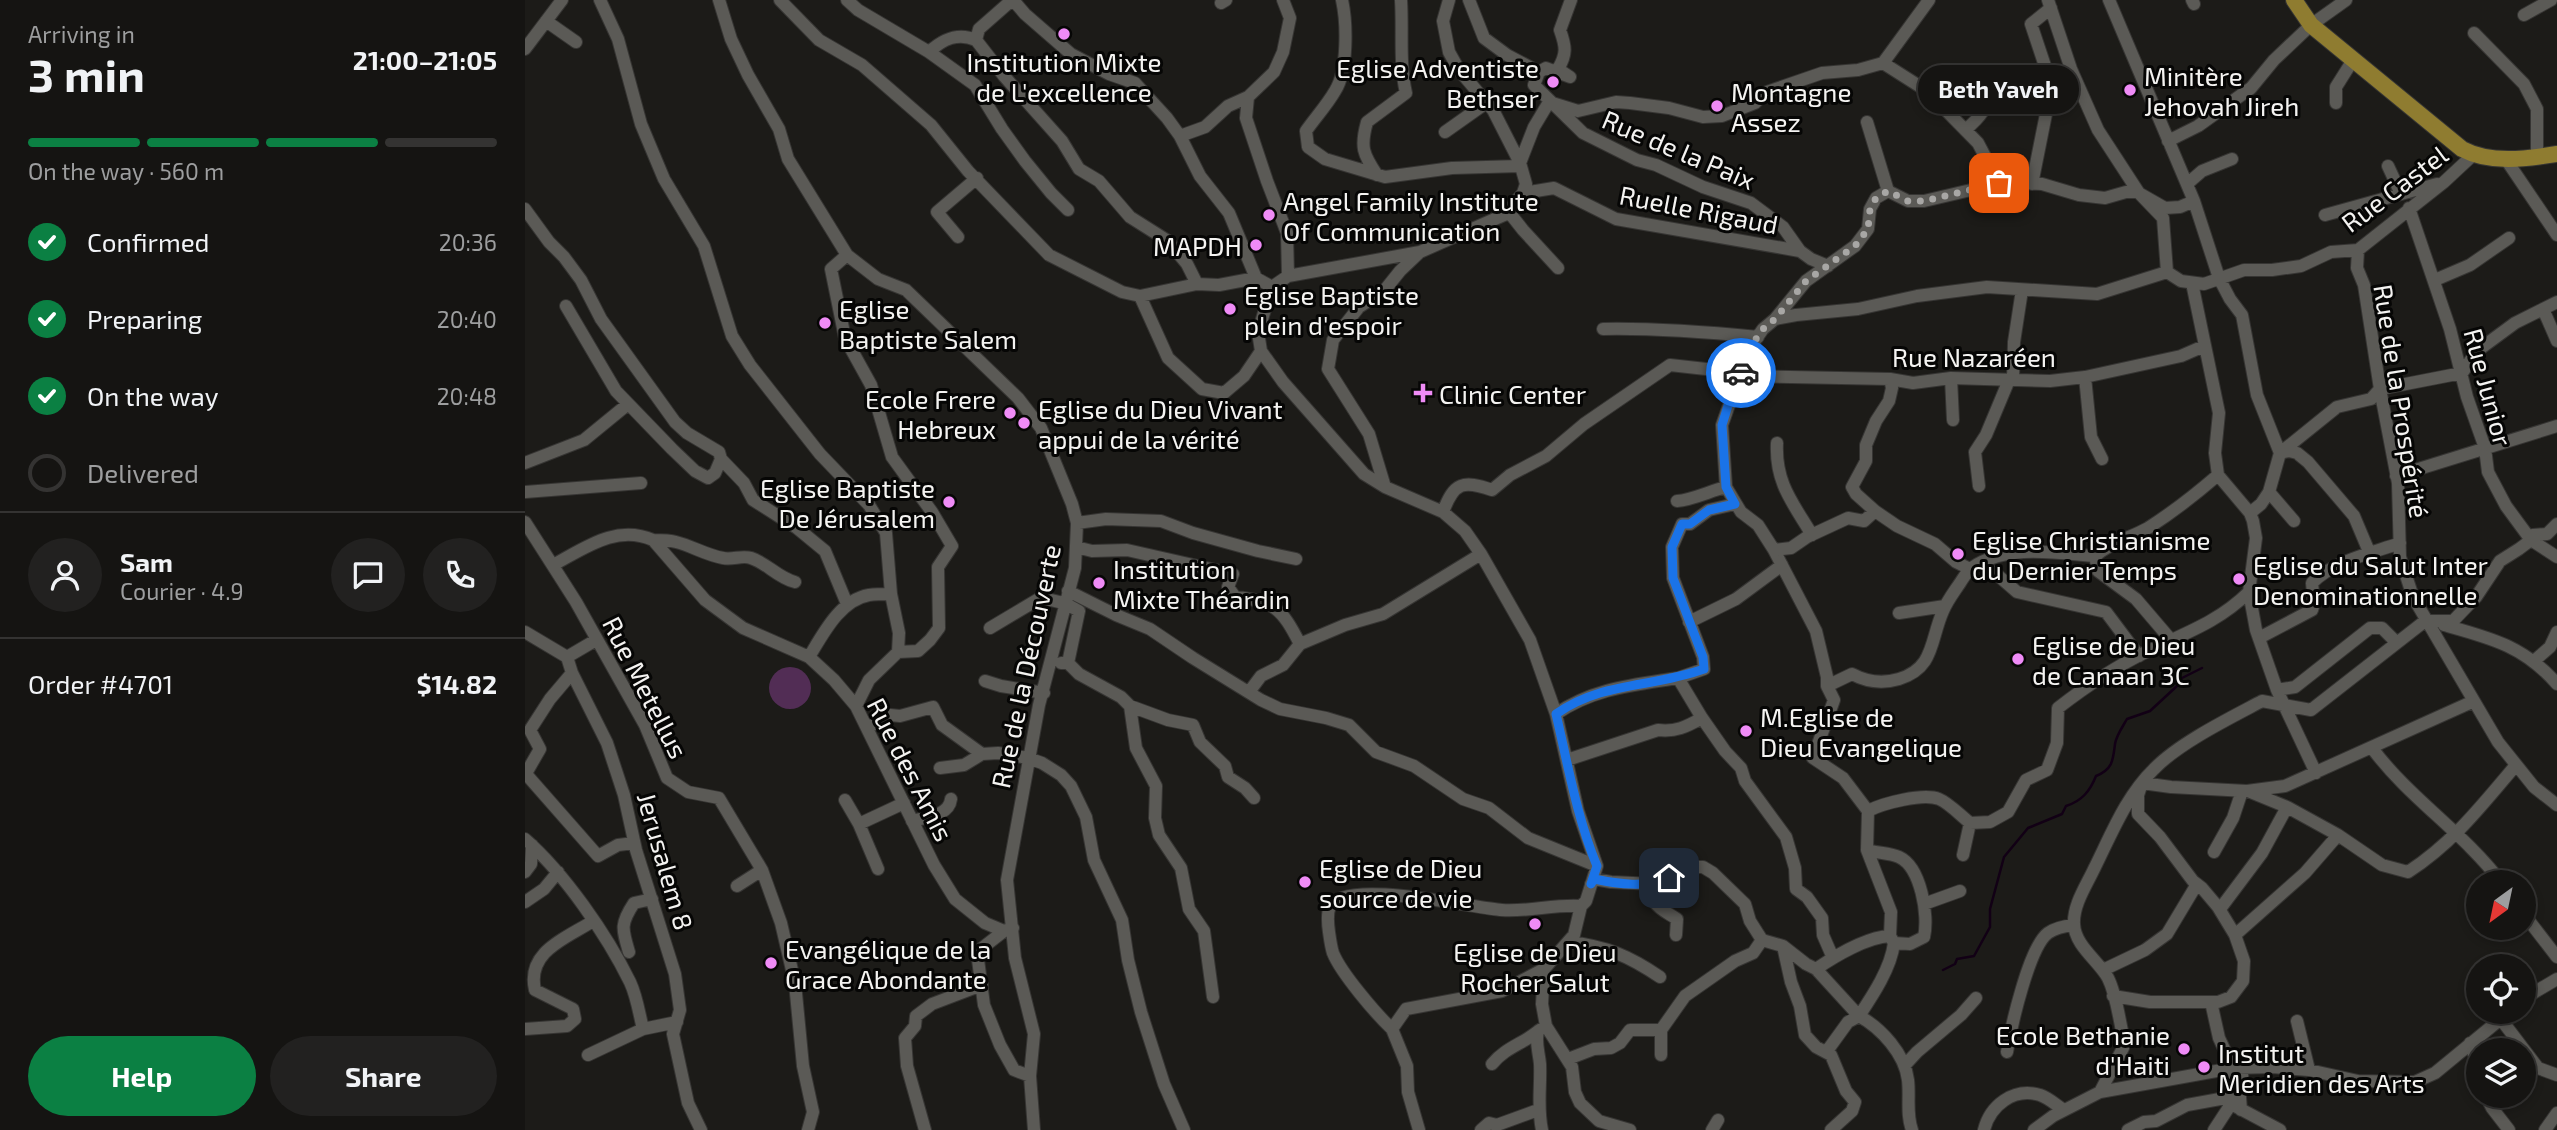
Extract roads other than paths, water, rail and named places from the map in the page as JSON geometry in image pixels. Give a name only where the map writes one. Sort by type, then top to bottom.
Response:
[{"type":"main road","points":[[2294,0],[2311,25],[2462,149],[2473,155],[2505,159],[2557,154]]},
{"type":"street","points":[[525,49],[562,0]]},
{"type":"street","points":[[600,0],[618,39],[641,124],[664,179],[704,246],[731,336],[750,365],[820,454],[869,505],[886,533],[891,594],[899,633],[898,652]]},
{"type":"street","name":"Rue de la Découverte","points":[[719,0],[731,39],[779,129],[788,159],[847,255],[878,279],[906,290],[1019,398],[1041,428],[1072,504],[1077,523],[1075,568],[1028,758],[1007,880],[1008,929],[1034,1034],[1030,1076],[1034,1130]]},
{"type":"street","points":[[780,0],[819,40],[862,65],[931,125],[968,171],[1049,254],[1122,292],[1140,296],[1255,278],[1272,287]]},
{"type":"street","points":[[847,0],[858,10],[929,52],[975,85],[1025,160],[1068,210]]},
{"type":"street","points":[[976,40],[979,29],[1012,0],[1025,15],[1071,54],[1109,74],[1135,83],[1167,118],[1200,176],[1229,213],[1255,278]]},
{"type":"street","points":[[1179,136],[1205,127],[1228,106],[1248,97],[1262,86],[1280,63],[1290,18],[1283,0]]},
{"type":"street","points":[[1342,0],[1343,70],[1336,91],[1306,131],[1306,144],[1325,159],[1385,177],[1452,168],[1520,165]]},
{"type":"street","points":[[1377,175],[1364,154],[1363,139],[1367,122],[1406,93],[1401,64],[1401,0]]},
{"type":"street","points":[[1392,1029],[1406,1009],[1501,991],[1544,969],[1574,935],[1581,906],[1586,901],[1597,866],[1584,832],[1556,714],[1529,640],[1481,554],[1465,531],[1443,512],[1385,487],[1364,474],[1283,382],[1261,351],[1258,332],[1272,287],[1288,276],[1420,252],[1504,215],[1523,193],[1526,184],[1520,165],[1493,110],[1459,70],[1449,52],[1443,21],[1449,0]]},
{"type":"street","points":[[1469,0],[1484,38],[1507,55],[1539,72],[1546,68],[1553,69],[1570,78],[1558,69],[1566,56],[1560,30],[1571,0]]},
{"type":"street","points":[[1520,165],[1534,127],[1549,102],[1579,111],[1616,102],[1669,108],[1703,117],[1722,116],[1755,103],[1764,93],[1822,73],[1858,70],[1883,63],[1930,0]]},
{"type":"street","points":[[2109,0],[2194,201],[2219,278],[2242,315],[2257,395],[2280,453]]},
{"type":"street","points":[[2168,141],[2198,126],[2251,88],[2274,60],[2311,25],[2346,0]]},
{"type":"street","points":[[2524,15],[2551,0]]},
{"type":"street","points":[[2032,184],[2047,109],[2047,72],[2031,24],[2049,4],[2071,69],[2098,130],[2139,193],[2163,218],[2167,272]]},
{"type":"street","points":[[546,20],[576,42]]},
{"type":"street","points":[[2474,33],[2524,84],[2537,109],[2537,157]]},
{"type":"street","points":[[929,52],[950,37],[967,35],[976,40],[1004,76],[1046,120],[1079,169],[1099,181],[1130,217],[1168,242],[1187,264],[1197,285]]},
{"type":"street","points":[[2336,103],[2336,87],[2353,60]]},
{"type":"street","points":[[1883,63],[1927,91],[1978,143],[1999,183]]},
{"type":"street","name":"Rue de la Paix","points":[[1539,72],[1534,85],[1583,133],[1637,160],[1751,203],[1783,227],[1800,251]]},
{"type":"street","points":[[1965,131],[1980,117],[1991,97],[1993,85]]},
{"type":"street","points":[[1248,97],[1246,118],[1266,181],[1287,233],[1288,276]]},
{"type":"street","points":[[1445,132],[1486,103]]},
{"type":"street","points":[[1867,122],[1888,191],[1908,201],[1924,201],[1999,183],[2042,184],[2080,195],[2105,198],[2126,192],[2139,193],[2165,208],[2180,207],[2194,201]]},
{"type":"street","name":"Rue Castel","points":[[2192,283],[2204,284],[2244,270],[2301,266],[2331,252],[2358,250],[2444,182],[2473,155]]},
{"type":"street","points":[[2187,184],[2202,171],[2232,159]]},
{"type":"street","points":[[2505,159],[2557,235]]},
{"type":"street","points":[[2388,166],[2401,194]]},
{"type":"street","points":[[958,237],[937,212],[977,178]]},
{"type":"street","points":[[2325,215],[2444,182]]},
{"type":"street","name":"Ruelle Rigaud","points":[[1523,193],[1554,188],[1616,219],[1800,251],[1811,260],[1828,266]]},
{"type":"street","points":[[1827,1051],[1848,1021],[1859,1016],[1873,996],[1893,953],[1891,912],[1867,850],[1868,811],[1843,778],[1813,758],[1834,700],[1827,686],[1816,631],[1774,550],[1758,525],[1741,512],[1726,487],[1722,425],[1749,349],[1763,329],[1775,319],[1806,281],[1855,246],[1868,229],[1870,209],[1876,198],[1888,191]]},
{"type":"street","name":"Rue Junior","points":[[2409,208],[2435,280],[2467,397],[2485,448],[2488,472],[2506,506],[2531,540],[2557,557]]},
{"type":"street","points":[[525,209],[581,280],[601,318],[675,422],[687,433],[719,452],[721,459],[744,483],[753,500],[789,522],[825,551],[847,604]]},
{"type":"street","points":[[1509,211],[1558,268]]},
{"type":"street","points":[[2435,280],[2470,265],[2509,239]]},
{"type":"street","name":"Rue de la Prospérité","points":[[2358,250],[2357,268],[2364,285],[2396,476],[2400,557],[2413,597],[2498,742],[2534,787],[2557,805]]},
{"type":"street","points":[[1385,487],[1369,434],[1328,369],[1333,340],[1339,332],[1359,307],[1384,291],[1420,252]]},
{"type":"street","points":[[847,255],[831,269],[845,338],[871,385],[892,457],[932,512],[952,546],[938,568],[939,628],[918,651],[898,652],[869,680],[856,706]]},
{"type":"street","points":[[2167,272],[2181,281],[2192,283],[2218,413],[2215,453],[2218,475],[2250,513],[2256,538],[2249,592],[2259,638],[2277,690],[2316,773]]},
{"type":"street","points":[[1775,319],[1858,309],[1917,296],[1987,287],[2097,294],[2167,272]]},
{"type":"street","points":[[1979,486],[1975,452],[1986,435],[2011,380],[2022,290]]},
{"type":"street","points":[[1140,296],[1168,358],[1202,389],[1224,393],[1244,376],[1261,351]]},
{"type":"street","points":[[2250,513],[2269,492],[2280,453],[2337,407],[2371,399],[2380,389],[2462,373],[2477,351],[2515,323],[2557,302]]},
{"type":"street","points":[[566,306],[616,391],[695,471],[708,478],[712,476],[721,459]]},
{"type":"street","points":[[2543,309],[2557,341]]},
{"type":"street","points":[[1604,329],[1660,328],[1686,333],[1758,337]]},
{"type":"street","name":"Rue Nazaréen","points":[[1443,512],[1450,493],[1457,488],[1465,483],[1473,483],[1492,490],[1510,475],[1546,456],[1584,424],[1670,365],[1724,371],[1740,376],[1890,379],[1913,383],[1951,378],[2050,381],[2085,377],[2181,356],[2204,345]]},
{"type":"street","points":[[2085,377],[2091,437],[2102,459]]},
{"type":"street","points":[[1951,378],[1953,420]]},
{"type":"street","points":[[1890,379],[1892,388],[1889,401],[1876,421],[1866,444],[1865,461],[1852,486],[1856,494],[1875,511],[1897,526],[1935,544],[1956,562],[1970,569]]},
{"type":"street","points":[[525,463],[584,440],[628,404]]},
{"type":"street","points":[[2396,476],[2557,426]]},
{"type":"street","points":[[1777,443],[1776,460],[1783,487],[1812,535]]},
{"type":"street","points":[[2280,453],[2297,453],[2308,462],[2354,516],[2370,554]]},
{"type":"street","points":[[1827,686],[1852,674],[1865,680],[1881,682],[1912,675],[1930,654],[1945,606],[1970,569],[1986,559],[2044,552],[2095,556],[2106,547],[2146,529],[2191,498],[2218,475]]},
{"type":"street","points":[[525,492],[641,483]]},
{"type":"street","points":[[1677,500],[1689,500],[1704,492],[1726,487]]},
{"type":"street","points":[[2269,492],[2294,521]]},
{"type":"street","points":[[1556,714],[1577,700],[1615,688],[1678,678],[1704,669],[1703,657],[1673,578],[1672,547],[1682,524],[1690,524],[1709,510],[1735,504]]},
{"type":"street","points":[[1774,550],[1791,548],[1848,518],[1864,521],[1875,511]]},
{"type":"street","points":[[1077,523],[1106,519],[1161,521],[1202,536],[1296,559]]},
{"type":"street","name":"Rue Metellus","points":[[525,522],[553,565],[645,724],[667,778],[688,792],[719,798],[762,870],[781,923],[795,983],[803,1066],[813,1112],[808,1130]]},
{"type":"street","points":[[2100,1092],[2123,1048],[2124,1040],[2109,980],[2081,943],[2074,925],[2079,900],[2110,835],[2142,783],[2166,757],[2262,701],[2311,710],[2427,620],[2453,621],[2476,597],[2500,561],[2531,540],[2533,535],[2547,534],[2557,524]]},
{"type":"street","points":[[553,565],[618,533],[674,541],[723,558],[735,560],[746,556],[786,580],[795,582]]},
{"type":"street","name":"Rue des Amis","points":[[653,540],[705,600],[726,617],[760,637],[809,657],[834,680],[856,706],[934,865],[955,899],[985,923],[1008,929]]},
{"type":"street","points":[[2259,638],[2312,610],[2314,581],[2339,566],[2400,543]]},
{"type":"street","points":[[1076,547],[1092,551],[1126,550],[1233,574],[1228,587],[1235,597],[1269,603],[1281,612],[1300,644]]},
{"type":"street","points":[[1249,692],[1261,676],[1283,665],[1300,644],[1353,622],[1384,614],[1481,554]]},
{"type":"street","points":[[2095,556],[2098,571],[2136,599],[2171,640]]},
{"type":"street","points":[[1689,622],[1736,599],[1781,565]]},
{"type":"street","points":[[1994,572],[2017,592],[2025,595],[2033,594],[2046,600],[2106,612],[2139,656]]},
{"type":"street","points":[[1868,811],[1881,804],[1922,798],[1938,799],[1970,823],[1990,822],[2008,812],[2026,780],[2047,770],[2057,743],[2058,708],[2083,689],[2139,656],[2201,628],[2231,610],[2249,592]]},
{"type":"street","points":[[809,657],[847,604],[868,595],[891,594]]},
{"type":"street","points":[[991,628],[1037,600],[1046,599],[1067,597],[1116,615],[1150,629],[1193,658],[1280,709],[1349,725],[1376,752],[1414,765],[1463,799],[1489,808],[1528,838],[1597,866]]},
{"type":"street","points":[[1067,597],[1079,611],[1068,663]]},
{"type":"street","points":[[1899,613],[1945,606]]},
{"type":"street","points":[[2427,620],[2496,640],[2534,661],[2557,684]]},
{"type":"street","points":[[2277,690],[2295,687],[2370,628],[2382,628],[2396,642]]},
{"type":"street","points":[[525,632],[568,657],[596,640]]},
{"type":"street","points":[[2534,661],[2550,647],[2557,632]]},
{"type":"street","name":"Jerusalem 8","points":[[568,657],[572,673],[607,743],[624,795],[634,843],[675,974],[680,1010],[673,1034],[688,1103],[701,1130]]},
{"type":"street","points":[[1051,661],[1058,664],[1068,663]]},
{"type":"street","points":[[1068,663],[1079,674],[1121,697],[1130,706],[1168,720],[1193,725],[1200,742],[1225,766],[1229,777],[1254,798]]},
{"type":"street","points":[[572,673],[550,699],[530,730],[540,749],[525,774],[598,856],[618,845],[634,843]]},
{"type":"street","points":[[1678,678],[1702,718],[1725,751],[1741,768],[1745,781],[1786,837],[1795,868],[1796,889],[1807,897],[1822,918],[1822,935],[1833,958]]},
{"type":"street","points":[[985,681],[1044,693]]},
{"type":"street","points":[[2142,783],[2245,791],[2285,786],[2475,701]]},
{"type":"street","points":[[1130,706],[1136,748],[1156,786],[1155,818],[1159,835],[1181,868],[1189,909],[1204,931],[1213,997]]},
{"type":"street","points":[[867,728],[890,716],[933,707],[943,725],[982,754]]},
{"type":"street","points":[[1567,760],[1658,730],[1672,732],[1702,718]]},
{"type":"street","points":[[2372,748],[2404,787],[2458,833],[2490,870]]},
{"type":"street","points":[[940,768],[964,765],[982,754],[998,753],[1028,758],[1052,769],[1071,786],[1086,817],[1094,860],[1122,920],[1132,981],[1157,1066],[1184,1130]]},
{"type":"street","points":[[2245,791],[2286,807],[2338,835],[2382,866],[2408,872],[2458,833],[2517,765]]},
{"type":"street","points":[[2113,996],[2150,1002],[2218,1002],[2231,997],[2242,981],[2244,961],[2235,935],[2220,909],[2138,814],[2138,795],[2142,783]]},
{"type":"street","points":[[2220,909],[2262,853],[2286,807],[2285,786]]},
{"type":"street","points":[[2214,852],[2245,791]]},
{"type":"street","points":[[912,821],[942,813],[950,805],[951,799]]},
{"type":"street","points":[[845,800],[859,824],[878,869]]},
{"type":"street","points":[[859,824],[904,803]]},
{"type":"street","points":[[1963,855],[1970,823]]},
{"type":"street","points":[[2235,935],[2305,873],[2338,835]]},
{"type":"street","points":[[525,872],[531,864],[529,842]]},
{"type":"street","points":[[529,842],[549,860],[607,942],[631,984],[643,1029]]},
{"type":"street","points":[[1816,969],[1876,937],[1910,944],[1924,937],[1927,924],[1924,904],[1910,866],[1899,857],[1867,850]]},
{"type":"street","points":[[1591,884],[1594,879],[1655,884],[1691,867],[1703,867],[1713,873],[1745,904],[1750,921],[1762,940],[1783,946],[1816,969],[1859,1016],[1874,1025],[1905,1065],[1908,1119],[1912,1130]]},
{"type":"street","points":[[737,886],[762,870]]},
{"type":"street","points":[[526,898],[544,889],[558,872]]},
{"type":"street","points":[[1655,884],[1652,897],[1654,903],[1677,919],[1677,935]]},
{"type":"street","points":[[2103,970],[2145,950],[2167,934],[2197,884]]},
{"type":"street","points":[[1924,904],[1960,891]]},
{"type":"street","points":[[1416,1129],[1408,1092],[1407,1066],[1392,1029],[1347,976],[1333,953],[1328,923],[1330,906],[1338,899],[1355,894],[1404,894],[1503,910],[1581,906]]},
{"type":"street","points":[[629,952],[623,919],[634,904],[652,899]]},
{"type":"street","points":[[525,1029],[568,1026],[575,1019],[573,1009],[535,990],[533,982],[540,956],[551,944],[593,921]]},
{"type":"street","points":[[2007,1052],[2011,1029],[2037,947],[2049,933],[2074,925]]},
{"type":"street","points":[[1008,929],[978,952],[984,1005],[1000,1045],[1014,1070],[1030,1076]]},
{"type":"street","points":[[2536,930],[2557,957]]},
{"type":"street","points":[[607,942],[625,936]]},
{"type":"street","points":[[1661,1055],[1661,1030],[1685,996],[1735,961],[1753,953],[1762,940]]},
{"type":"street","points":[[1569,942],[1597,945],[1623,955],[1660,977]]},
{"type":"street","points":[[1783,946],[1791,982],[1800,1006],[1805,1035],[1816,1047],[1827,1051],[1855,1105],[1853,1111],[1831,1130]]},
{"type":"street","points":[[1542,1130],[1538,1110],[1540,1064],[1535,1041],[1542,1029],[1544,969]]},
{"type":"street","points":[[2536,991],[2557,979]]},
{"type":"street","points":[[925,1130],[907,1066],[905,1038],[915,1026],[916,1016],[932,1004],[982,985]]},
{"type":"street","points":[[1905,1065],[1976,998]]},
{"type":"street","points":[[2211,1002],[2219,1038],[2238,1068],[2234,1104],[2214,1130]]},
{"type":"street","points":[[2297,1021],[2309,1070]]},
{"type":"street","points":[[588,1055],[643,1029],[677,1022]]},
{"type":"street","points":[[2476,1038],[2493,1024]]},
{"type":"street","points":[[2510,1024],[2538,1068],[2557,1076]]},
{"type":"street","points":[[1542,1029],[1568,1059],[1580,1103],[1599,1121],[1617,1129],[1630,1130]]},
{"type":"street","points":[[1492,1064],[1509,1048],[1524,1042],[1542,1029]]},
{"type":"street","points":[[1568,1059],[1594,1049],[1611,1048],[1621,1043],[1630,1030],[1661,1030]]},
{"type":"street","points":[[2034,1130],[2064,1110],[2100,1092],[2238,1068],[2309,1070],[2358,1081],[2415,1082],[2435,1073],[2466,1046]]},
{"type":"street","points":[[1983,1130],[1986,1121],[2002,1100],[2017,1095],[2038,1094],[2064,1110]]},
{"type":"street","points":[[2128,1130],[2144,1122],[2155,1121],[2187,1105],[2234,1104],[2280,1130]]},
{"type":"street","points":[[2493,1108],[2509,1130]]},
{"type":"street","points":[[1481,1130],[1489,1123],[1497,1128],[1538,1110]]},
{"type":"street","points":[[2545,1130],[2557,1114]]},
{"type":"waterway","points":[[1943,970],[1955,964],[1957,959],[1974,956],[1990,927],[1990,909],[2004,857],[2028,828],[2062,814],[2066,806],[2081,798],[2096,776],[2111,763],[2117,738],[2127,719],[2150,711],[2182,678],[2202,668]]},
{"type":"place","name":"Institution Mixte de L'excellence","points":[[1064,34]]},
{"type":"place","name":"Eglise Adventiste Bethser","points":[[1553,82]]},
{"type":"place","name":"Minitère Jehovah Jireh","points":[[2130,90]]},
{"type":"place","name":"Montagne Assez","points":[[1717,106]]},
{"type":"place","name":"Beth Yaveh","points":[[1999,183]]},
{"type":"place","name":"Angel Family Institute Of Communication","points":[[1269,215]]},
{"type":"place","name":"MAPDH","points":[[1256,245]]},
{"type":"place","name":"Eglise Baptiste plein d'espoir","points":[[1230,309]]},
{"type":"place","name":"Eglise Baptiste Salem","points":[[825,323]]},
{"type":"place","name":"Clinic Center","points":[[1423,393]]},
{"type":"place","name":"Ecole Frere Hebreux","points":[[1010,413]]},
{"type":"place","name":"Eglise du Dieu Vivant appui de la vérité","points":[[1024,423]]},
{"type":"place","name":"Eglise Baptiste De Jérusalem","points":[[949,502]]},
{"type":"place","name":"Eglise Christianisme du Dernier Temps","points":[[1958,554]]},
{"type":"place","name":"Eglise du Salut Inter Denominationnelle","points":[[2239,579]]},
{"type":"place","name":"Institution Mixte Théardin","points":[[1099,583]]},
{"type":"place","name":"Eglise de Dieu de Canaan 3C","points":[[2018,659]]},
{"type":"place","name":"M.Eglise de Dieu Evangelique","points":[[1746,731]]},
{"type":"place","name":"Eglise de Dieu source de vie","points":[[1305,882]]},
{"type":"place","name":"Eglise de Dieu Rocher Salut","points":[[1535,924]]},
{"type":"place","name":"Evangélique de la Grace Abondante","points":[[771,963]]},
{"type":"place","name":"Ecole Bethanie d'Haiti","points":[[2184,1049]]},
{"type":"place","name":"Institut Meridien des Arts","points":[[2204,1067]]}]
